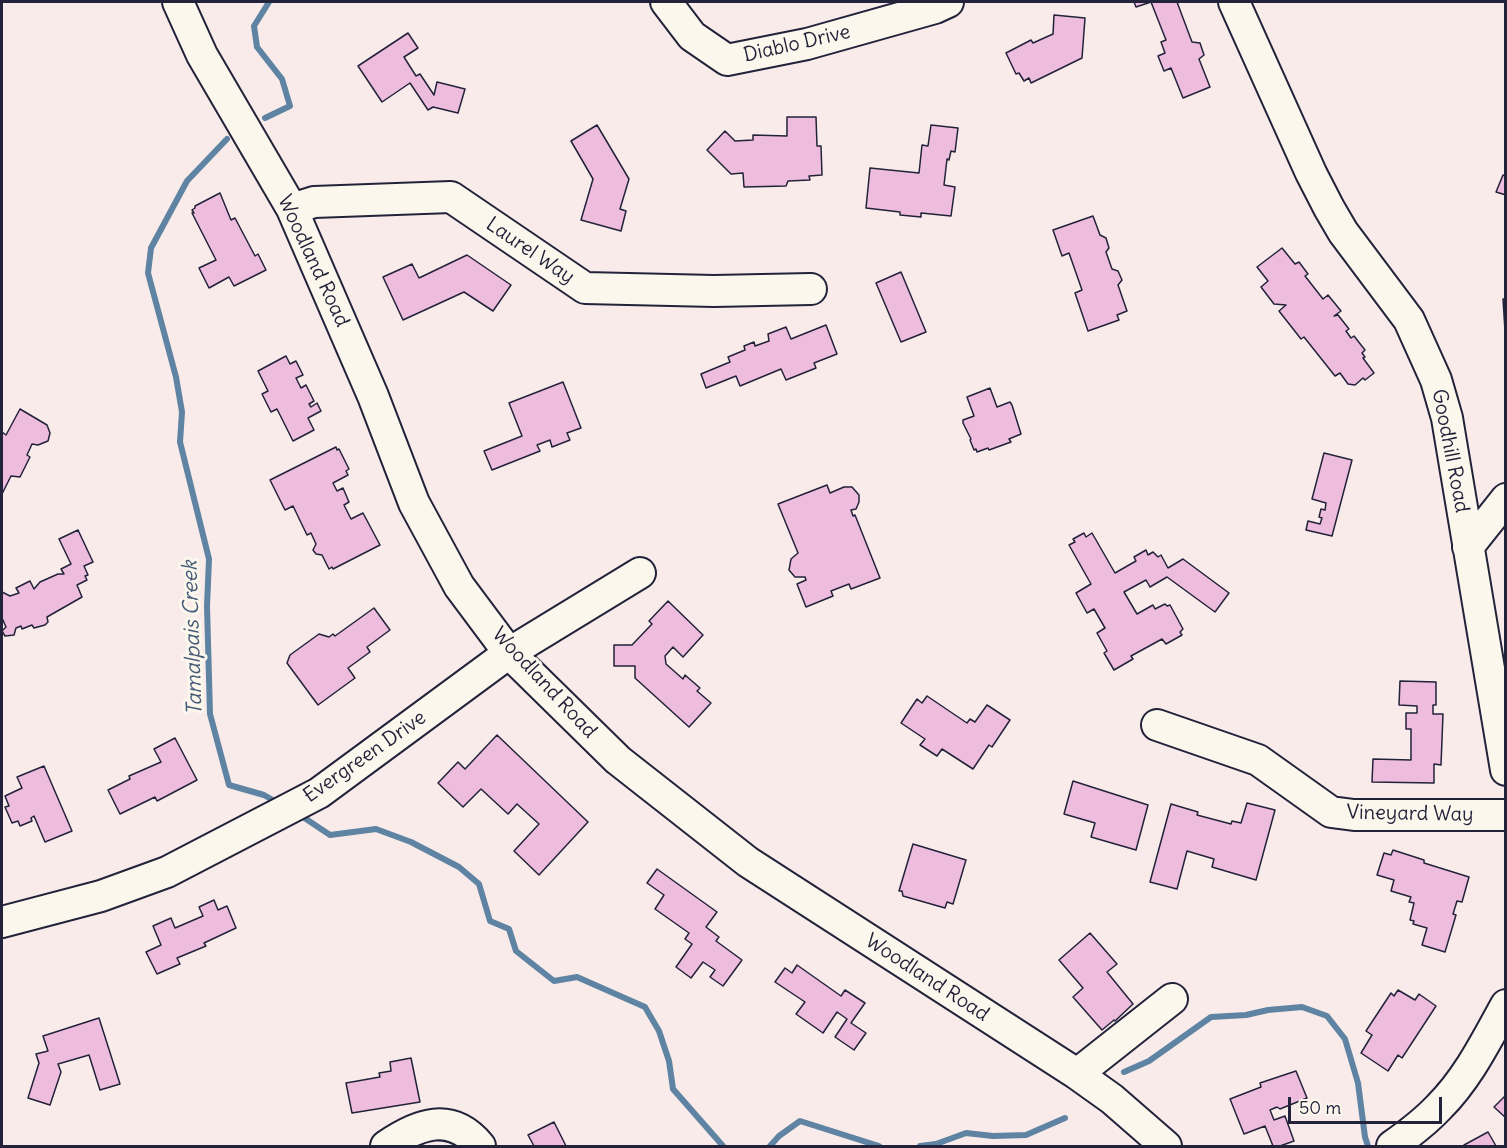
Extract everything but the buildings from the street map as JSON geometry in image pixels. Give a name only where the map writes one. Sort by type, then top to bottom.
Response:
[{"type":"street","name":"Woodland Road","points":[[178,2],[202,55],[292,209],[374,396],[414,503],[459,586],[509,653],[618,760],[748,862],[1077,1074],[1112,1099],[1166,1146]]},
{"type":"street","name":"Diablo Drive","points":[[666,2],[692,36],[727,60],[807,44],[935,8],[948,2]]},
{"type":"street","name":"Goodhill Road","points":[[1234,2],[1319,189],[1343,232],[1409,320],[1436,380],[1447,418],[1506,770]]},
{"type":"street","name":"Laurel Way","points":[[292,209],[314,202],[451,197],[585,288],[714,291],[811,289]]},
{"type":"street","points":[[1468,547],[1506,499]]},
{"type":"street","name":"Evergreen Drive","points":[[2,922],[101,896],[167,872],[319,794],[509,653],[640,573]]},
{"type":"street","name":"Vineyard Way","points":[[1157,725],[1258,760],[1332,812],[1354,815],[1506,815]]},
{"type":"street","points":[[1077,1074],[1172,999]]},
{"type":"street","points":[[1392,1146],[1440,1107],[1478,1057],[1506,1005]]},
{"type":"street","points":[[386,1146],[399,1137],[420,1128],[438,1124],[453,1125],[465,1132],[480,1146]]},
{"type":"waterway","name":"Tamalpais Creek","points":[[265,118],[290,106],[282,79],[257,47],[254,26],[269,2]]},
{"type":"waterway","name":"Tamalpais Creek","points":[[227,139],[187,181],[151,248],[148,273],[176,377],[182,412],[180,442],[209,559],[207,606],[210,714],[229,785],[264,795],[278,803]]},
{"type":"waterway","name":"Tamalpais Creek","points":[[297,813],[330,835],[376,829],[411,842],[459,867],[479,884],[490,921],[509,929],[516,951],[554,981],[577,977],[645,1007],[659,1031],[669,1061],[673,1089],[723,1146]]},
{"type":"waterway","name":"Tamalpais Creek","points":[[1124,1072],[1149,1061],[1211,1017],[1246,1015],[1268,1010],[1302,1007],[1327,1016],[1345,1039],[1358,1083],[1368,1146]]},
{"type":"waterway","name":"Tamalpais Creek","points":[[920,1146],[936,1144],[966,1133],[993,1136],[1026,1135],[1065,1118]]},
{"type":"waterway","name":"Tamalpais Creek","points":[[770,1146],[779,1136],[800,1121],[879,1146]]}]
